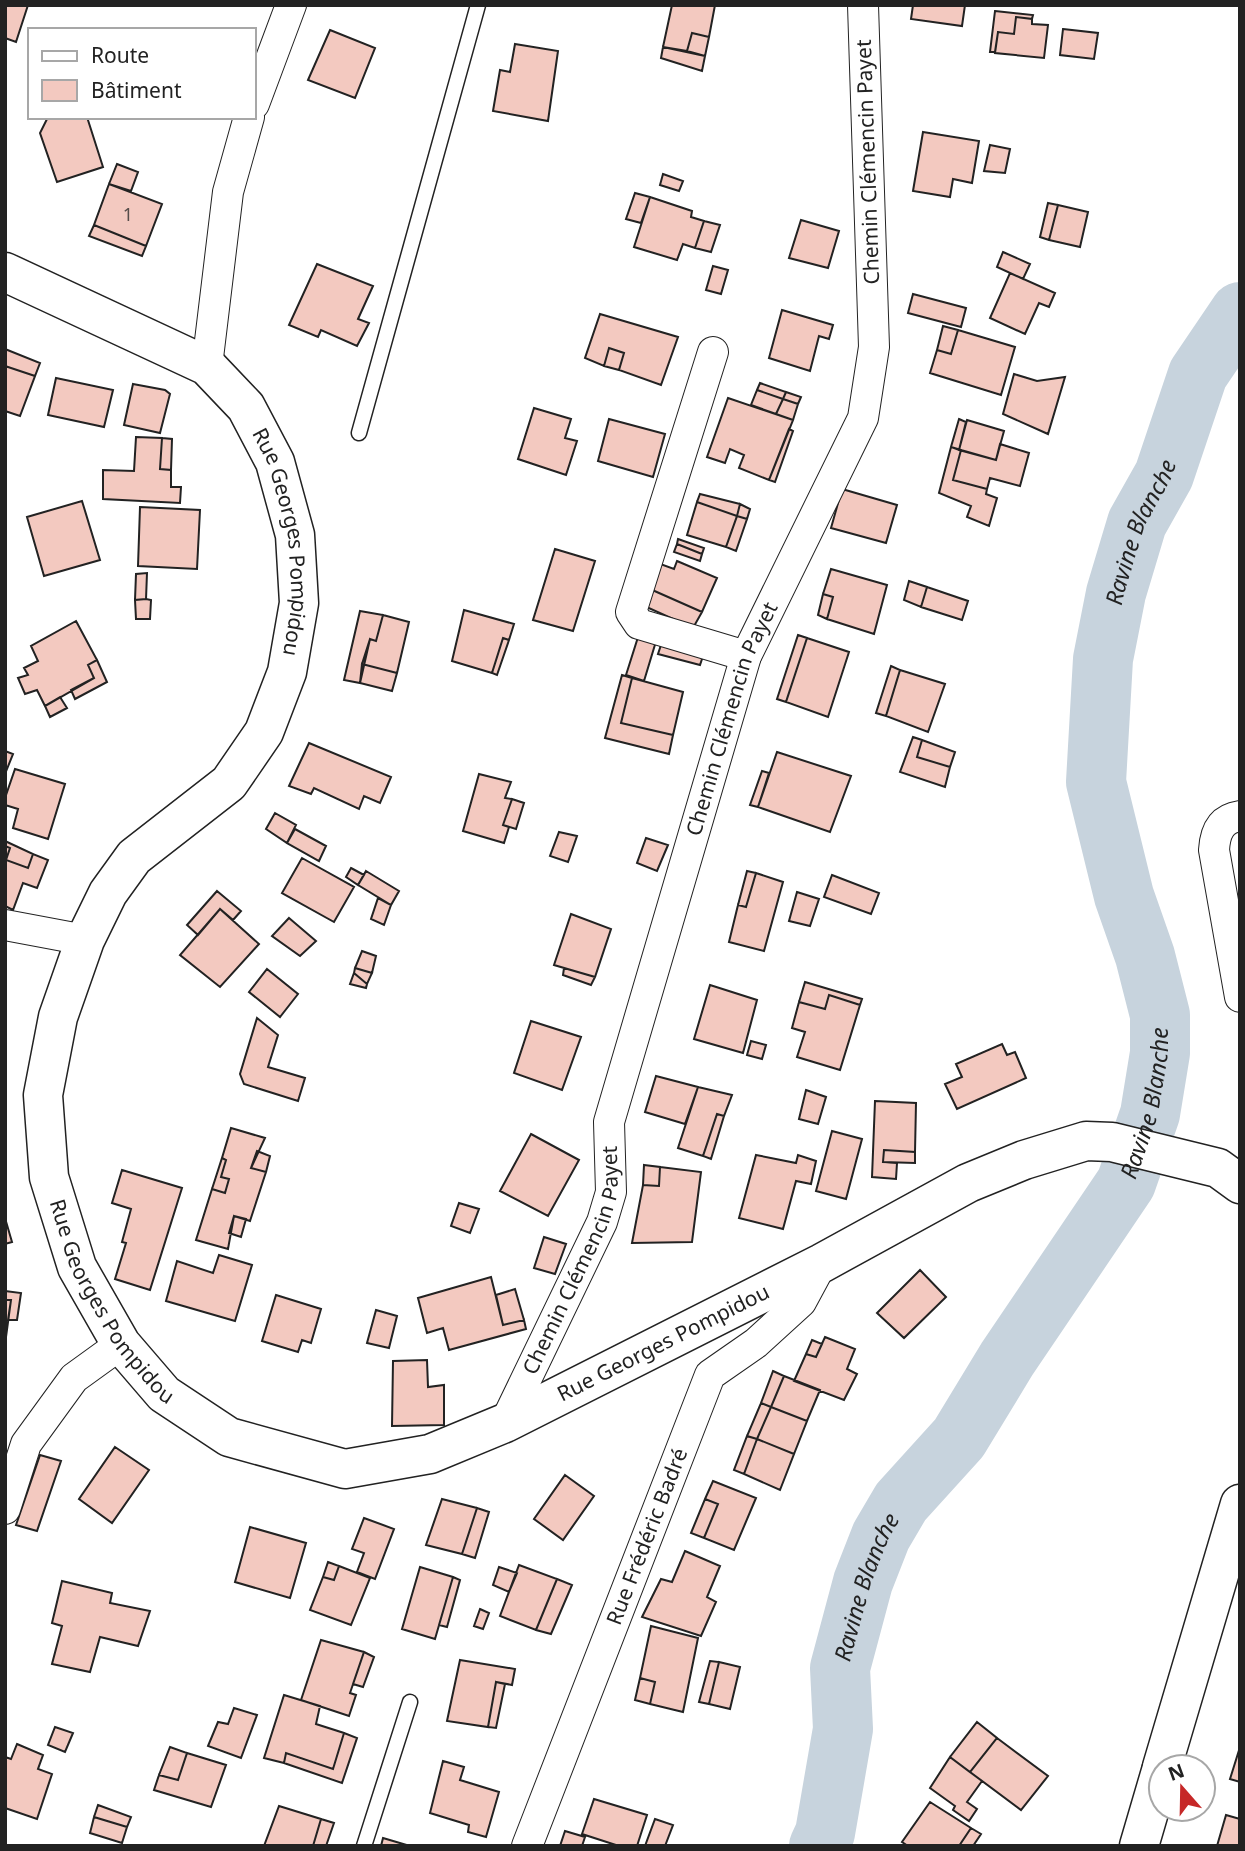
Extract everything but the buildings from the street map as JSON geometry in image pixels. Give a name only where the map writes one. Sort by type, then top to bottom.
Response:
[{"type":"main road","name":"Rue Georges Pompidou","points":[[5,272],[207,366],[246,407],[269,451],[295,535],[299,603],[287,672],[264,732],[229,783],[134,857],[108,893],[85,940],[58,1017],[43,1095],[49,1177],[76,1267],[121,1344],[164,1394],[229,1437],[345,1469],[430,1454],[505,1423],[822,1264],[968,1183],[1024,1160],[1086,1141],[1112,1142],[1229,1176]]},
{"type":"main road","points":[[1167,1753],[1240,1504]]},
{"type":"main road","points":[[1139,1846],[1147,1819]]},
{"type":"street","points":[[256,99],[291,5]]},
{"type":"street","name":"Chemin Clémencin Payet","points":[[505,1423],[601,1222],[611,1192],[609,1122],[746,656],[863,418],[874,347],[863,5]]},
{"type":"street","points":[[207,366],[228,192],[248,119]]},
{"type":"street","points":[[713,352],[631,612],[639,624],[746,656]]},
{"type":"street","points":[[1240,816],[1222,824],[1215,836],[1214,850],[1240,998]]},
{"type":"street","points":[[5,925],[85,940]]},
{"type":"street","name":"Rue Frédéric Badré","points":[[527,1846],[710,1375],[756,1343],[801,1302],[822,1264]]},
{"type":"street","points":[[5,1508],[10,1478],[26,1444],[74,1378],[121,1344]]},
{"type":"lane","points":[[359,433],[478,5]]},
{"type":"lane","points":[[364,1846],[410,1702]]},
{"type":"waterway","name":"Ravine Blanche","points":[[819,1846],[825,1833],[843,1729],[840,1668],[863,1582],[881,1536],[901,1502],[959,1438],[1007,1359],[1126,1183],[1150,1114],[1160,1053],[1160,1015],[1145,956],[1124,896],[1096,782],[1103,659],[1116,593],[1137,523],[1164,475],[1198,374],[1240,312]]}]
